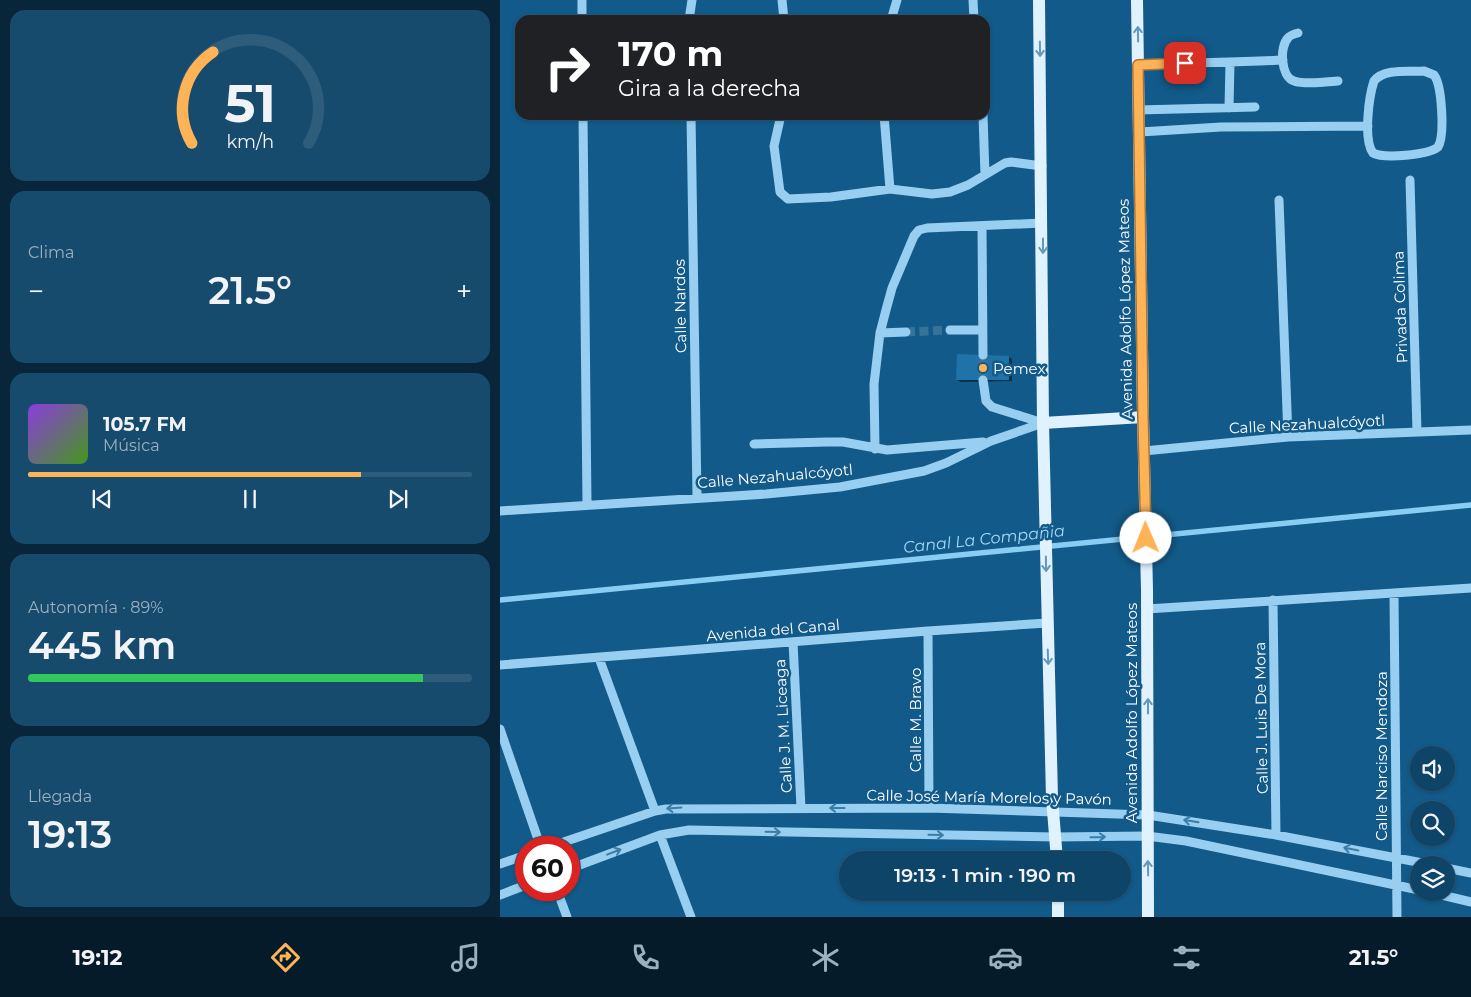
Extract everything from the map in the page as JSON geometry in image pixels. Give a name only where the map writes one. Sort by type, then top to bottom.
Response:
[{"type":"main road","points":[[1040,0],[1044,480],[1053,813],[1057,851]]},
{"type":"main road","name":"Avenida Adolfo López Mateos","points":[[1137,0],[1147,590],[1148,917]]},
{"type":"main road","points":[[1043,423],[1143,417]]},
{"type":"main road","points":[[1058,901],[1058,917]]},
{"type":"street","points":[[582,0],[582,15]]},
{"type":"street","points":[[690,15],[692,0]]},
{"type":"street","points":[[782,0],[784,15]]},
{"type":"street","points":[[892,15],[897,0]]},
{"type":"street","points":[[973,0],[974,15]]},
{"type":"street","points":[[1298,33],[1287,38],[1284,47],[1283,60],[1288,76],[1295,81],[1338,81]]},
{"type":"street","points":[[1138,65],[1230,64],[1283,60]]},
{"type":"street","points":[[1230,64],[1230,108]]},
{"type":"street","points":[[1424,71],[1434,75],[1438,80],[1442,137],[1441,142],[1434,150],[1378,156],[1369,148],[1368,126],[1372,86],[1377,77],[1386,73],[1424,71]]},
{"type":"street","points":[[1138,110],[1255,107]]},
{"type":"street","points":[[583,120],[588,504]]},
{"type":"street","name":"Calle Nardos","points":[[690,120],[697,497]]},
{"type":"street","points":[[780,120],[774,146],[778,186],[783,196],[793,200],[831,198],[890,189],[918,194],[941,193],[968,185],[997,167],[1011,162],[1042,166]]},
{"type":"street","points":[[884,120],[890,189]]},
{"type":"street","points":[[983,120],[985,175]]},
{"type":"street","points":[[1140,132],[1220,127],[1368,126]]},
{"type":"street","name":"Privada Colima","points":[[1410,180],[1417,432]]},
{"type":"street","points":[[1279,200],[1288,437]]},
{"type":"street","points":[[875,449],[874,384],[880,333],[892,288],[916,233],[927,228],[1042,223]]},
{"type":"street","points":[[982,226],[983,355]]},
{"type":"street","points":[[950,330],[982,330]]},
{"type":"street","points":[[880,333],[906,332]]},
{"type":"street","points":[[983,380],[986,401],[992,407],[1043,423]]},
{"type":"street","name":"Calle Nezahualcóyotl","points":[[500,511],[766,494],[840,486],[924,471],[946,463],[991,441],[1043,423]]},
{"type":"street","name":"Calle Nezahualcóyotl","points":[[1144,451],[1288,437],[1471,430]]},
{"type":"street","points":[[754,444],[842,442],[875,449],[902,449],[991,441]]},
{"type":"street","points":[[1147,609],[1471,588]]},
{"type":"street","name":"Calle Narciso Mendoza","points":[[1394,594],[1397,917]]},
{"type":"street","name":"Calle J. Luis De Mora","points":[[1274,600],[1276,835]]},
{"type":"street","name":"Avenida del Canal","points":[[500,665],[1047,623]]},
{"type":"street","name":"Calle M. Bravo","points":[[928,631],[929,808]]},
{"type":"street","name":"Calle J. M. Liceaga","points":[[793,642],[801,808]]},
{"type":"street","points":[[599,658],[655,811]]},
{"type":"street","points":[[500,729],[537,836]]},
{"type":"street","name":"Calle José María Morelos y Pavón","points":[[580,836],[655,811],[679,808],[929,808],[1148,815],[1276,835],[1410,860]]},
{"type":"street","points":[[580,865],[660,835],[689,830],[1055,837],[1147,836],[1186,841],[1410,888]]},
{"type":"street","points":[[660,835],[691,917]]},
{"type":"street","points":[[500,864],[515,858]]},
{"type":"street","points":[[1455,869],[1471,872]]},
{"type":"street","points":[[500,895],[515,889]]},
{"type":"street","points":[[1455,898],[1471,902]]},
{"type":"street","points":[[561,901],[567,917]]},
{"type":"building","name":"Pemex","points":[[957,354],[1009,356],[1009,380],[956,380]]},
{"type":"waterway","name":"Canal La Compañia","points":[[500,600],[1471,505]]},
{"type":"tunnel","points":[[906,332],[950,330]]},
{"type":"tunnel","points":[[983,355],[983,380]]},
{"type":"place","name":"Pemex","points":[[983,368]]},
{"type":"route","points":[[1146,538],[1138,65],[1185,63]]}]
